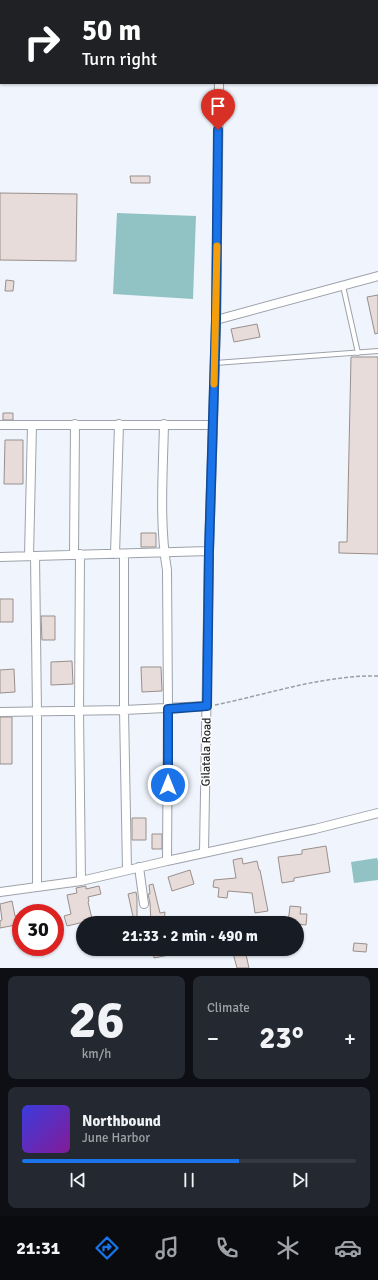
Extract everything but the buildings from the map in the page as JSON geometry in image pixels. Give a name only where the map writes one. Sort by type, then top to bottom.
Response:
[{"type":"street","name":"Gilatala Road","points":[[204,854],[209,551],[216,320],[219,84]]},
{"type":"street","points":[[216,320],[378,276]]},
{"type":"street","points":[[75,424],[81,881]]},
{"type":"street","points":[[115,554],[119,424]]},
{"type":"street","points":[[164,424],[163,552],[167,570],[168,709],[167,861]]},
{"type":"street","points":[[0,425],[212,425]]},
{"type":"street","points":[[32,425],[32,556],[37,712],[37,887]]},
{"type":"street","points":[[0,557],[209,551]]},
{"type":"street","points":[[124,554],[124,710],[127,870]]},
{"type":"street","points":[[0,712],[168,709],[207,706]]},
{"type":"street","points":[[0,892],[81,881],[378,814]]},
{"type":"street","points":[[139,867],[144,904]]},
{"type":"lane","points":[[343,286],[358,353]]},
{"type":"lane","points":[[215,363],[378,351]]},
{"type":"path","points":[[207,706],[300,685],[361,676],[378,676]]},
{"type":"shaded area","points":[[117,213],[196,216],[193,299],[113,294]]},
{"type":"shaded area","points":[[377,858],[378,880],[354,883],[351,862]]},
{"type":"slow traffic","points":[[214,384],[217,246]]},
{"type":"route","points":[[168,785],[168,709],[207,706],[209,551],[216,320],[218,130]]}]
